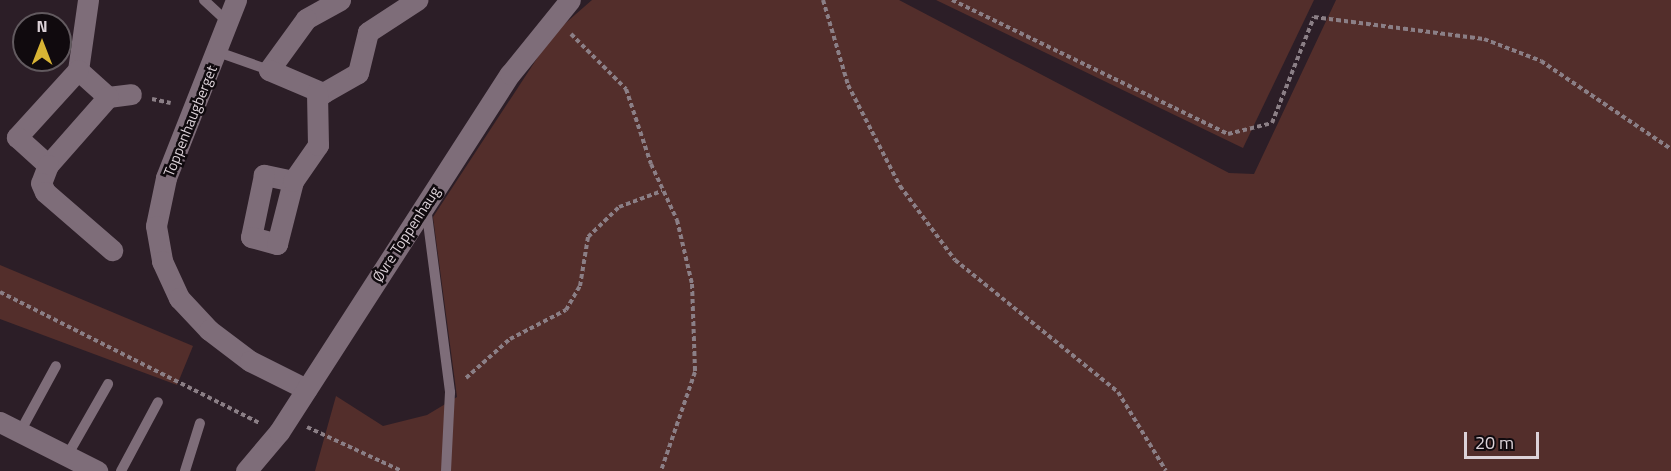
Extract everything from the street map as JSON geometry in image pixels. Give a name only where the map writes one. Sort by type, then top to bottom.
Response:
[{"type":"street","points":[[48,165],[17,137],[78,70],[88,0]]},
{"type":"street","name":"Toppenhaugberget","points":[[236,0],[218,52],[193,109],[160,207],[156,226],[162,261],[179,298],[209,330],[250,362],[306,389]]},
{"type":"street","points":[[340,0],[306,19],[269,70],[317,92],[358,73],[368,32],[417,0]]},
{"type":"street","name":"Øvre Toppenhaug","points":[[246,471],[265,464],[284,424],[425,204],[552,18],[570,0]]},
{"type":"street","points":[[78,70],[108,97]]},
{"type":"street","points":[[293,181],[318,145],[317,92]]},
{"type":"street","points":[[112,250],[45,192],[40,183],[48,165],[108,97],[131,94]]},
{"type":"street","points":[[0,422],[97,471]]},
{"type":"lane","points":[[204,0],[228,23]]},
{"type":"lane","points":[[218,52],[269,70]]},
{"type":"lane","points":[[425,204],[450,392],[446,471]]},
{"type":"lane","points":[[20,432],[56,366]]},
{"type":"lane","points":[[67,456],[108,384]]},
{"type":"lane","points":[[121,471],[158,402]]},
{"type":"lane","points":[[185,471],[200,423]]},
{"type":"path","points":[[823,0],[848,85],[900,186],[955,260],[1118,392],[1166,471]]},
{"type":"path","points":[[952,0],[1228,135],[1272,123],[1314,17],[1484,39],[1541,61],[1671,148]]},
{"type":"path","points":[[552,18],[626,89],[663,191],[677,220],[692,284],[695,372],[661,471]]},
{"type":"path","points":[[131,94],[193,109]]},
{"type":"path","points":[[450,392],[510,339],[566,310],[580,285],[588,237],[619,207],[663,191]]},
{"type":"path","points":[[0,292],[284,424],[402,471]]},
{"type":"shaded area","points":[[592,0],[899,0],[1229,173],[1254,174],[1336,0],[1671,0],[1671,471],[315,471],[336,396],[383,426],[427,415],[457,397],[433,217],[553,34]]},
{"type":"shaded area","points":[[936,0],[1314,0],[1243,148]]},
{"type":"shaded area","points":[[0,265],[193,346],[177,385],[0,319]]}]
